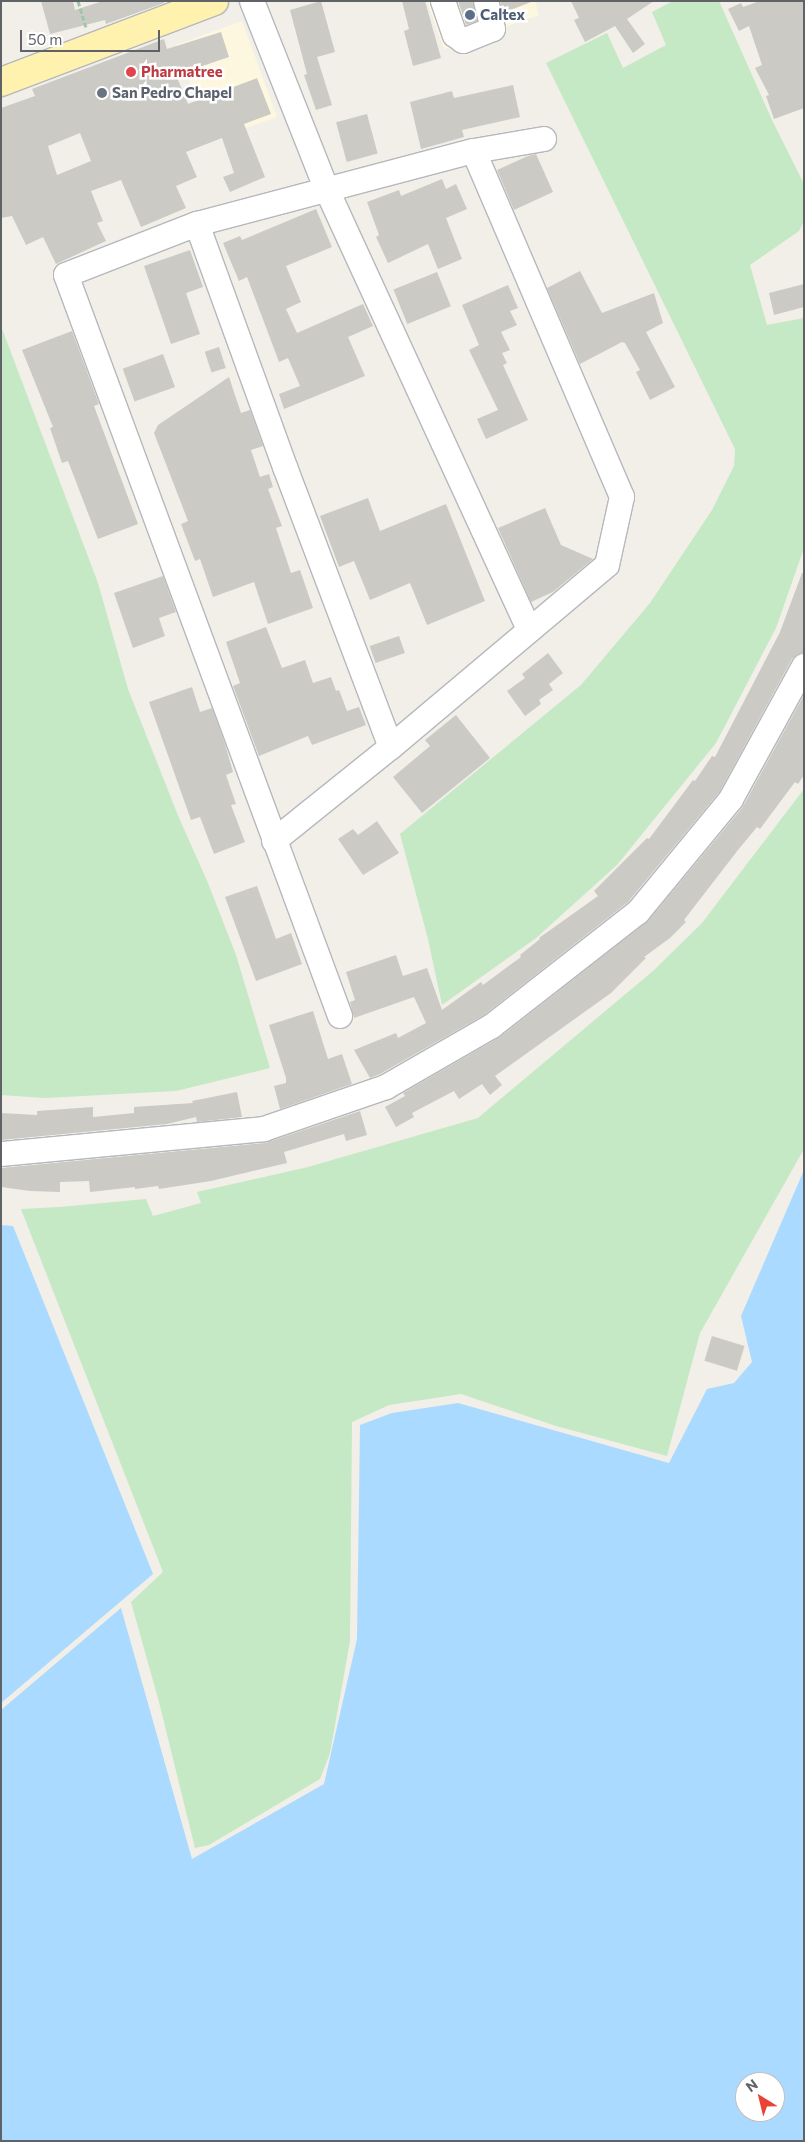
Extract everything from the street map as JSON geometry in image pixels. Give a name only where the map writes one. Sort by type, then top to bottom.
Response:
[{"type":"main road","points":[[1,82],[214,1]]},
{"type":"street","points":[[252,1],[326,188],[529,630]]},
{"type":"street","points":[[442,1],[455,35],[463,41],[493,29],[494,26],[486,1]]},
{"type":"street","points":[[340,1016],[66,275],[197,224],[326,188],[474,151],[544,139]]},
{"type":"street","points":[[274,841],[391,747],[607,565],[622,497],[474,151]]},
{"type":"street","points":[[197,224],[285,467],[391,747]]},
{"type":"street","points":[[1,1154],[264,1128],[386,1087],[492,1026],[638,912],[731,799],[804,666]]},
{"type":"shaded area","points":[[427,1],[535,1],[539,15],[444,49]]},
{"type":"shaded area","points":[[242,21],[277,117],[211,141],[176,45]]},
{"type":"green space","points":[[673,1],[719,1],[772,120],[804,184],[804,221],[799,231],[750,265],[767,325],[804,318],[804,548],[776,628],[716,743],[617,865],[536,938],[442,1005],[428,939],[400,834],[581,685],[650,603],[712,510],[734,466],[735,449],[546,63],[607,33],[623,68],[666,45],[652,12]]},
{"type":"green space","points":[[1,326],[98,583],[128,689],[236,955],[270,1068],[176,1091],[45,1098],[1,1095]]},
{"type":"green space","points":[[804,789],[804,1149],[700,1333],[667,1456],[556,1426],[461,1394],[389,1405],[352,1422],[350,1641],[330,1753],[320,1779],[209,1845],[195,1848],[159,1702],[131,1602],[163,1572],[21,1209],[146,1199],[153,1216],[201,1203],[197,1192],[308,1167],[478,1118],[653,971],[702,923]]},
{"type":"water","points":[[804,1170],[804,2141],[1,2141],[1,1710],[121,1608],[192,1859],[324,1784],[357,1639],[360,1425],[392,1413],[458,1403],[669,1463],[707,1389],[734,1383],[752,1362],[741,1316]]},
{"type":"water","points":[[1,1225],[13,1226],[153,1574],[1,1703]]},
{"type":"building","points":[[41,1],[73,1],[75,10],[103,1],[164,1],[164,3],[106,24],[105,20],[50,34]]},
{"type":"building","points":[[321,1],[335,52],[317,57],[332,105],[316,110],[304,75],[307,74],[290,10]]},
{"type":"building","points":[[402,1],[425,1],[441,58],[413,66],[404,31],[409,29]]},
{"type":"building","points":[[458,1],[473,1],[477,21],[466,25]]},
{"type":"building","points":[[500,1],[531,1],[531,2],[503,13]]},
{"type":"building","points":[[571,1],[654,1],[627,19],[645,44],[633,53],[615,26],[585,42],[574,20],[579,18]]},
{"type":"building","points":[[760,1],[804,1],[804,108],[774,119],[766,96],[769,95],[755,68],[762,65],[749,26],[739,31],[728,9],[741,3],[743,7]]},
{"type":"building","points":[[221,32],[229,57],[176,75],[188,104],[257,78],[271,114],[244,124],[265,177],[230,192],[223,177],[234,173],[222,138],[186,152],[197,177],[176,186],[186,208],[141,227],[121,180],[91,191],[103,221],[97,223],[106,241],[56,264],[43,237],[26,245],[12,216],[1,218],[1,108],[35,96],[32,89],[164,39],[167,49]],"holes":[[[80,133],[91,161],[57,175],[48,146]]]},
{"type":"building","points":[[513,85],[520,117],[462,130],[464,137],[421,149],[410,102],[452,91],[454,98]]},
{"type":"building","points":[[367,114],[378,154],[347,162],[336,122]]},
{"type":"building","points":[[536,154],[553,192],[514,210],[497,170]]},
{"type":"building","points":[[442,179],[446,189],[456,184],[467,209],[446,218],[462,259],[438,269],[428,244],[388,263],[376,237],[379,235],[367,202],[399,190],[401,196]]},
{"type":"building","points":[[316,209],[332,247],[286,266],[301,302],[286,309],[297,333],[363,304],[373,326],[348,337],[365,376],[284,409],[279,394],[300,386],[288,358],[279,362],[247,277],[239,281],[223,243],[240,236],[242,240]]},
{"type":"building","points":[[190,250],[203,287],[186,293],[200,334],[171,344],[144,266]]},
{"type":"building","points":[[580,271],[602,313],[654,293],[663,323],[646,332],[675,387],[650,400],[636,372],[640,370],[625,343],[622,342],[580,364],[547,288]]},
{"type":"building","points":[[437,272],[451,306],[407,324],[393,290]]},
{"type":"building","points":[[804,284],[804,307],[774,315],[769,293]]},
{"type":"building","points":[[508,285],[518,308],[510,311],[517,325],[501,332],[510,350],[502,353],[507,363],[503,365],[528,420],[486,439],[477,419],[498,410],[469,350],[479,345],[462,305]]},
{"type":"building","points":[[72,331],[99,404],[94,406],[138,524],[98,539],[68,461],[62,463],[50,428],[53,427],[22,350]]},
{"type":"building","points":[[219,347],[226,368],[212,373],[205,352]]},
{"type":"building","points":[[163,354],[175,387],[135,402],[123,369]]},
{"type":"building","points":[[229,377],[241,413],[250,410],[263,446],[251,450],[260,477],[269,474],[273,487],[268,489],[282,526],[276,528],[291,573],[300,570],[313,608],[268,624],[254,582],[213,597],[200,559],[195,561],[181,524],[188,521],[154,433],[158,425]]},
{"type":"building","points":[[368,498],[380,531],[446,504],[485,601],[427,625],[410,583],[370,600],[354,561],[339,567],[320,516]]},
{"type":"building","points":[[545,508],[561,545],[593,559],[553,592],[531,602],[498,528]]},
{"type":"building","points":[[802,573],[804,573],[804,652],[797,654],[792,659],[720,791],[628,902],[484,1015],[370,1078],[354,1050],[396,1033],[398,1038],[426,1023],[414,997],[354,1018],[350,1002],[355,1000],[346,972],[396,955],[403,976],[427,968],[442,1010],[481,982],[483,985],[521,957],[520,955],[539,938],[598,896],[594,891],[647,838],[649,839],[693,780],[695,781],[712,756],[715,757],[780,632]]},
{"type":"building","points":[[163,576],[176,612],[159,618],[165,636],[133,648],[114,593]]},
{"type":"building","points":[[266,627],[282,668],[305,660],[313,683],[331,677],[336,691],[339,690],[347,711],[359,707],[366,725],[312,745],[308,736],[259,756],[233,686],[240,683],[226,642]]},
{"type":"building","points":[[399,636],[405,653],[376,663],[370,646]]},
{"type":"building","points":[[548,653],[563,673],[549,684],[553,690],[539,700],[541,704],[525,716],[507,691],[525,678],[522,674]]},
{"type":"building","points":[[192,687],[200,712],[212,708],[225,744],[233,772],[226,775],[236,804],[231,805],[245,842],[214,854],[200,817],[191,820],[149,702]]},
{"type":"building","points":[[804,695],[804,775],[798,784],[795,782],[760,829],[757,827],[738,850],[684,920],[686,922],[670,938],[644,957],[646,958],[611,993],[495,1076],[502,1085],[490,1095],[482,1084],[459,1099],[454,1091],[412,1113],[414,1117],[396,1127],[385,1107],[405,1096],[403,1093],[500,1037],[648,921],[742,808]]},
{"type":"building","points":[[456,715],[490,758],[422,813],[393,777],[430,746],[425,740]]},
{"type":"building","points":[[377,821],[399,853],[363,875],[338,839],[353,829],[358,835]]},
{"type":"building","points":[[257,886],[276,939],[291,933],[302,964],[256,981],[225,897]]},
{"type":"building","points":[[313,1011],[328,1059],[342,1054],[352,1084],[280,1109],[274,1086],[286,1083],[286,1078],[269,1025]]},
{"type":"building","points":[[237,1092],[242,1117],[197,1122],[196,1117],[167,1124],[1,1140],[1,1113],[37,1115],[37,1111],[93,1107],[93,1117],[134,1113],[134,1107],[193,1103],[192,1101]]},
{"type":"building","points":[[360,1111],[367,1135],[346,1141],[344,1134],[284,1152],[287,1163],[211,1181],[159,1189],[158,1186],[135,1189],[135,1187],[90,1192],[89,1181],[60,1182],[60,1192],[30,1191],[1,1187],[1,1168],[265,1143]]},
{"type":"building","points":[[712,1336],[745,1346],[737,1371],[704,1361]]},
{"type":"place","name":"Caltex","points":[[470,15]]},
{"type":"place","name":"Pharmatree","points":[[131,72]]},
{"type":"place","name":"San Pedro Chapel","points":[[102,93]]}]
